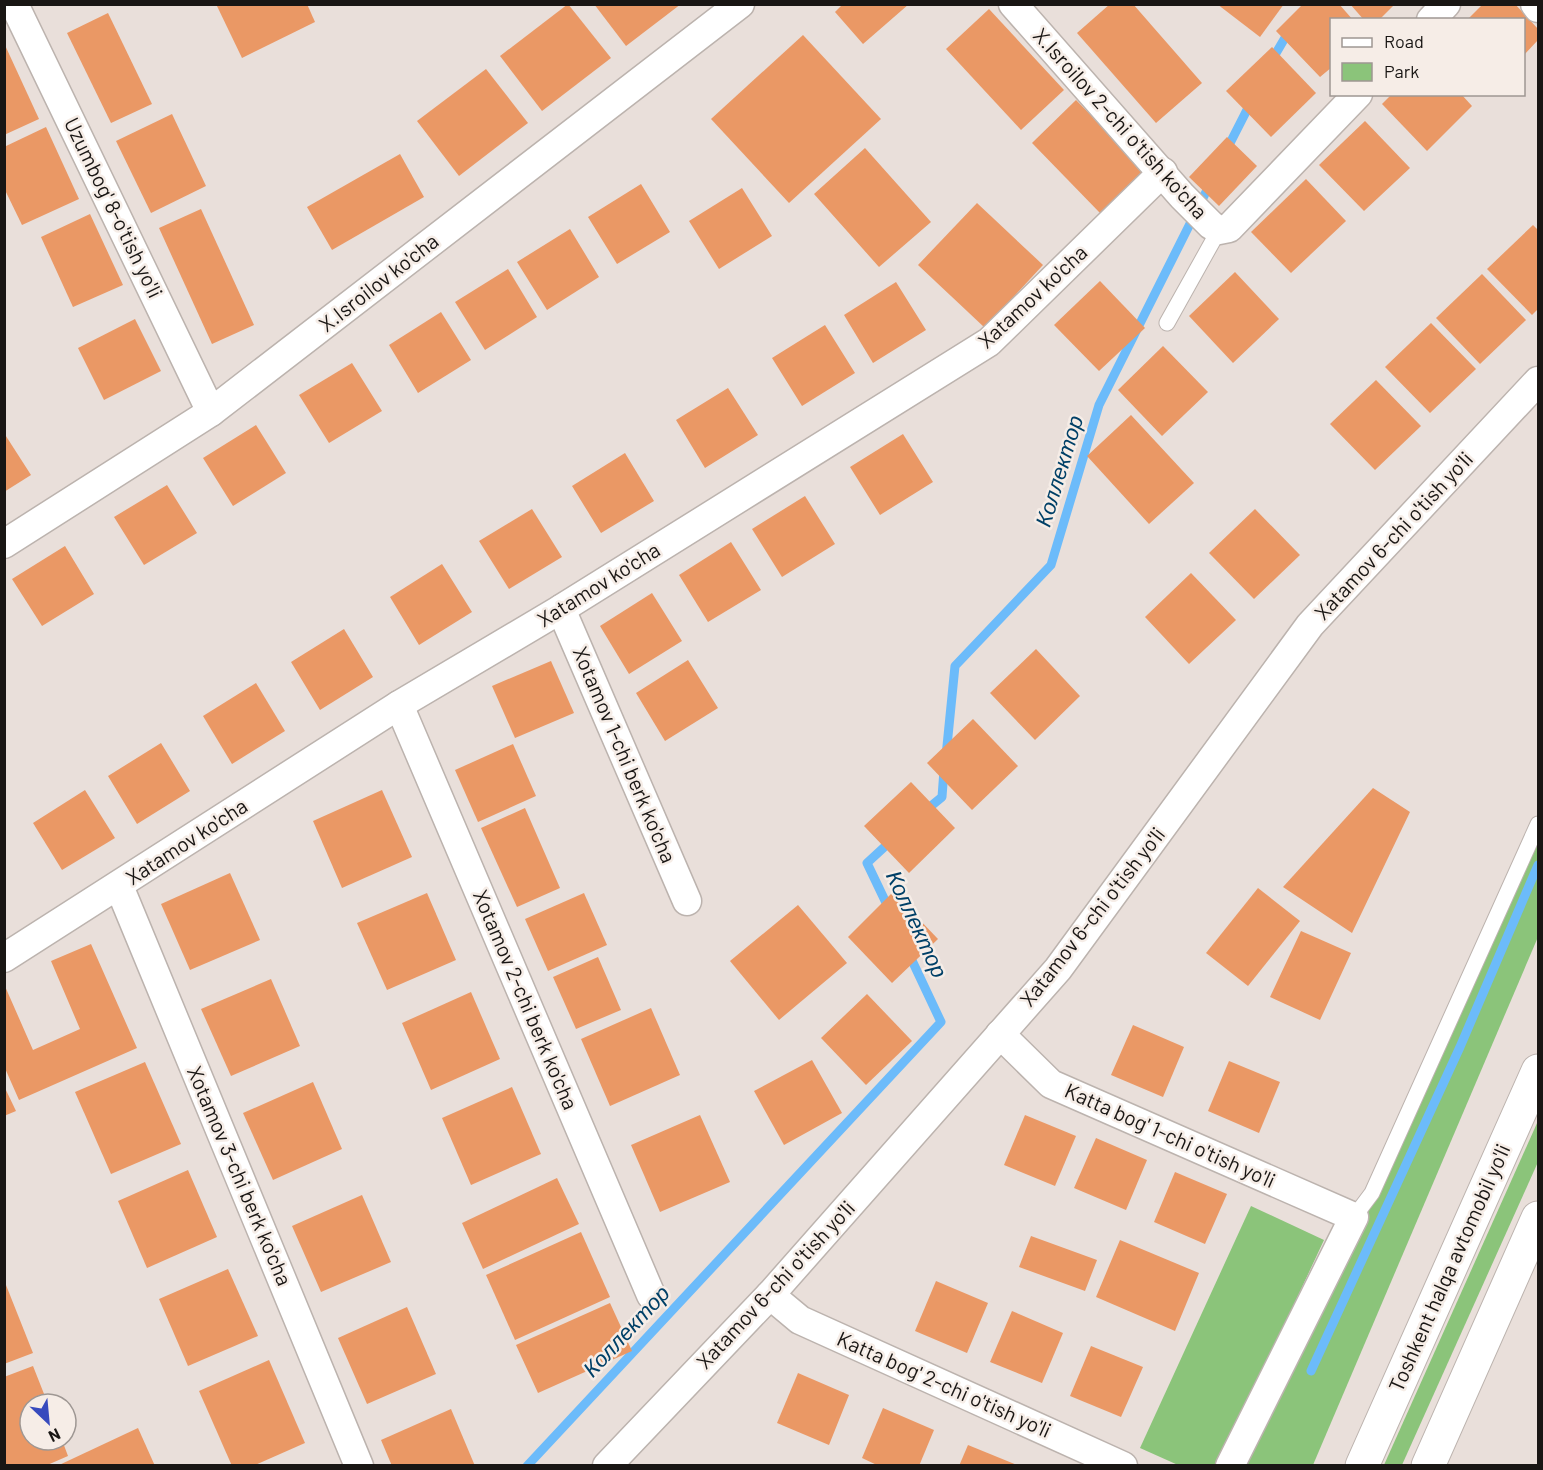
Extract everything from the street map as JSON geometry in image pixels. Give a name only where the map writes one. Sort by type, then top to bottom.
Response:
[{"type":"highway","name":"Toshkent halqa avtomobil yo'li","points":[[1362,1466],[1539,1071]]},
{"type":"highway","points":[[1428,1466],[1539,1218]]},
{"type":"street","name":"Uzumbog' 8-o'tish yo'li","points":[[14,4],[211,412]]},
{"type":"street","name":"X.Isroilov ko'cha","points":[[4,544],[211,412],[740,4]]},
{"type":"street","name":"X.Isroilov 2-chi o'tish ko'cha","points":[[1013,4],[1182,196],[1211,223],[1229,228],[1356,96]]},
{"type":"street","points":[[1433,18],[1446,4]]},
{"type":"street","points":[[1535,4],[1539,8]]},
{"type":"street","name":"Xatamov ko'cha","points":[[4,958],[399,705],[561,609],[989,342],[1163,172]]},
{"type":"street","name":"Xatamov 6-chi o'tish yo'li","points":[[607,1466],[770,1295],[1058,969],[1310,625],[1539,381]]},
{"type":"street","name":"Xotamov 1-chi berk ko'cha","points":[[561,609],[687,901]]},
{"type":"street","name":"Xotamov 2-chi berk ko'cha","points":[[399,705],[651,1295]]},
{"type":"street","name":"Xotamov 3-chi berk ko'cha","points":[[119,886],[359,1466]]},
{"type":"street","name":"Katta bog' 1-chi o'tish yo'li","points":[[1000,1034],[1051,1084],[1354,1217]]},
{"type":"street","points":[[1230,1466],[1354,1217]]},
{"type":"street","name":"Katta bog' 2-chi o'tish yo'li","points":[[770,1295],[800,1320],[1123,1466]]},
{"type":"lane","points":[[1167,323],[1211,223]]},
{"type":"lane","points":[[1354,1217],[1372,1193],[1539,824]]},
{"type":"green space","points":[[1538,839],[1538,937],[1313,1465],[1245,1466]]},
{"type":"green space","points":[[1538,1121],[1538,1162],[1402,1465],[1384,1465]]},
{"type":"green space","points":[[1251,1206],[1324,1240],[1219,1465],[1178,1465],[1140,1448]]},
{"type":"building","points":[[216,4],[307,4],[315,22],[242,58]]},
{"type":"building","points":[[568,4],[611,58],[542,111],[500,56]]},
{"type":"building","points":[[594,4],[681,4],[626,46]]},
{"type":"building","points":[[843,4],[909,4],[863,44],[835,12]]},
{"type":"building","points":[[1110,4],[1133,4],[1202,83],[1156,123],[1077,33]]},
{"type":"building","points":[[1217,4],[1284,4],[1260,37]]},
{"type":"building","points":[[1303,4],[1339,4],[1351,18],[1330,18],[1330,69],[1320,77],[1276,31]]},
{"type":"building","points":[[1350,4],[1395,4],[1381,18],[1362,18]]},
{"type":"building","points":[[1483,4],[1515,4],[1538,29],[1538,40],[1525,54],[1525,18],[1469,18]]},
{"type":"building","points":[[989,9],[1064,90],[1021,130],[946,49]]},
{"type":"building","points":[[108,13],[152,104],[111,123],[67,33]]},
{"type":"building","points":[[803,35],[881,119],[789,203],[711,119]]},
{"type":"building","points":[[4,43],[39,119],[4,135]]},
{"type":"building","points":[[1272,47],[1316,93],[1271,137],[1226,91]]},
{"type":"building","points":[[486,69],[528,123],[459,176],[417,121]]},
{"type":"building","points":[[1390,96],[1463,96],[1472,106],[1427,151],[1382,104]]},
{"type":"building","points":[[1076,100],[1145,170],[1100,213],[1032,143]]},
{"type":"building","points":[[172,114],[206,186],[151,213],[116,141]]},
{"type":"building","points":[[1365,121],[1410,168],[1364,211],[1319,165]]},
{"type":"building","points":[[46,127],[79,199],[22,225],[4,188],[4,147]]},
{"type":"building","points":[[1227,137],[1257,166],[1219,206],[1189,177]]},
{"type":"building","points":[[865,148],[931,222],[879,267],[814,194]]},
{"type":"building","points":[[400,154],[424,197],[332,250],[307,207]]},
{"type":"building","points":[[1306,179],[1346,221],[1291,273],[1251,232]]},
{"type":"building","points":[[641,184],[670,232],[617,264],[588,217]]},
{"type":"building","points":[[742,188],[772,236],[719,269],[689,221]]},
{"type":"building","points":[[977,203],[1043,265],[985,328],[918,265]]},
{"type":"building","points":[[201,209],[254,325],[212,344],[159,228]]},
{"type":"building","points":[[90,214],[123,285],[73,307],[41,237]]},
{"type":"building","points":[[1533,225],[1538,230],[1538,309],[1532,315],[1487,269]]},
{"type":"building","points":[[570,229],[599,277],[547,310],[517,262]]},
{"type":"building","points":[[508,269],[537,317],[485,350],[455,302]]},
{"type":"building","points":[[1235,272],[1279,319],[1233,363],[1189,316]]},
{"type":"building","points":[[1482,274],[1526,320],[1480,364],[1436,318]]},
{"type":"building","points":[[1100,281],[1145,328],[1099,371],[1054,325]]},
{"type":"building","points":[[896,282],[926,330],[873,363],[844,315]]},
{"type":"building","points":[[441,312],[471,360],[418,393],[389,345]]},
{"type":"building","points":[[135,319],[161,371],[104,400],[78,348]]},
{"type":"building","points":[[1431,323],[1476,369],[1430,413],[1385,367]]},
{"type":"building","points":[[825,325],[855,373],[802,406],[772,358]]},
{"type":"building","points":[[1163,346],[1208,392],[1162,436],[1118,390]]},
{"type":"building","points":[[352,363],[382,411],[329,443],[299,395]]},
{"type":"building","points":[[1376,380],[1421,426],[1375,470],[1330,424]]},
{"type":"building","points":[[728,388],[758,435],[705,468],[676,420]]},
{"type":"building","points":[[1131,415],[1194,483],[1149,524],[1087,456]]},
{"type":"building","points":[[256,425],[286,473],[233,506],[203,458]]},
{"type":"building","points":[[4,433],[31,475],[4,492]]},
{"type":"building","points":[[903,434],[933,482],[880,515],[850,467]]},
{"type":"building","points":[[625,453],[654,501],[601,533],[572,486]]},
{"type":"building","points":[[167,485],[197,533],[144,565],[114,517]]},
{"type":"building","points":[[805,496],[835,544],[782,577],[752,529]]},
{"type":"building","points":[[532,509],[562,557],[509,589],[479,541]]},
{"type":"building","points":[[1255,509],[1300,555],[1254,599],[1209,553]]},
{"type":"building","points":[[731,542],[761,590],[708,622],[679,575]]},
{"type":"building","points":[[65,546],[94,594],[42,626],[12,579]]},
{"type":"building","points":[[442,564],[472,612],[419,645],[390,597]]},
{"type":"building","points":[[1191,573],[1236,620],[1189,664],[1145,617]]},
{"type":"building","points":[[652,593],[682,641],[629,674],[600,626]]},
{"type":"building","points":[[344,629],[373,677],[320,710],[291,662]]},
{"type":"building","points":[[1036,649],[1080,696],[1035,740],[990,693]]},
{"type":"building","points":[[688,660],[718,708],[665,741],[636,693]]},
{"type":"building","points":[[551,661],[574,713],[515,738],[492,686]]},
{"type":"building","points":[[256,683],[285,731],[232,764],[203,716]]},
{"type":"building","points":[[973,719],[1018,766],[972,810],[927,763]]},
{"type":"building","points":[[161,743],[190,791],[137,824],[108,776]]},
{"type":"building","points":[[513,744],[536,796],[478,822],[455,770]]},
{"type":"building","points":[[911,782],[955,828],[909,873],[864,826]]},
{"type":"building","points":[[1373,788],[1410,812],[1352,933],[1283,887]]},
{"type":"building","points":[[85,790],[115,838],[62,870],[33,823]]},
{"type":"building","points":[[382,790],[412,857],[342,888],[313,821]]},
{"type":"building","points":[[525,808],[560,888],[517,907],[481,828]]},
{"type":"building","points":[[230,873],[260,940],[190,970],[161,904]]},
{"type":"building","points":[[1258,888],[1300,921],[1248,986],[1206,953]]},
{"type":"building","points":[[893,892],[938,939],[892,983],[848,937]]},
{"type":"building","points":[[427,893],[456,960],[387,990],[357,923]]},
{"type":"building","points":[[584,893],[607,945],[548,971],[525,919]]},
{"type":"building","points":[[798,905],[847,963],[779,1020],[730,961]]},
{"type":"building","points":[[1301,931],[1351,953],[1320,1020],[1270,997]]},
{"type":"building","points":[[91,944],[137,1048],[19,1100],[4,1066],[4,984],[33,1050],[80,1029],[51,961]]},
{"type":"building","points":[[598,957],[621,1010],[576,1029],[553,977]]},
{"type":"building","points":[[271,979],[300,1046],[231,1076],[201,1009]]},
{"type":"building","points":[[471,992],[500,1059],[431,1090],[402,1023]]},
{"type":"building","points":[[867,994],[912,1041],[866,1085],[821,1038]]},
{"type":"building","points":[[651,1008],[680,1075],[610,1106],[581,1039]]},
{"type":"building","points":[[1133,1025],[1184,1047],[1163,1097],[1111,1075]]},
{"type":"building","points":[[812,1060],[842,1113],[784,1145],[754,1091]]},
{"type":"building","points":[[1229,1061],[1280,1082],[1259,1133],[1208,1111]]},
{"type":"building","points":[[145,1062],[181,1144],[111,1174],[75,1092]]},
{"type":"building","points":[[313,1082],[342,1149],[273,1180],[243,1113]]},
{"type":"building","points":[[4,1086],[16,1111],[4,1116]]},
{"type":"building","points":[[512,1087],[541,1154],[471,1185],[442,1118]]},
{"type":"building","points":[[700,1115],[730,1182],[660,1212],[631,1145]]},
{"type":"building","points":[[1025,1115],[1076,1136],[1055,1186],[1004,1165]]},
{"type":"building","points":[[1096,1138],[1147,1160],[1126,1210],[1074,1188]]},
{"type":"building","points":[[188,1170],[217,1237],[147,1268],[118,1201]]},
{"type":"building","points":[[1175,1172],[1227,1194],[1205,1244],[1154,1222]]},
{"type":"building","points":[[557,1178],[579,1224],[483,1269],[462,1223]]},
{"type":"building","points":[[362,1195],[391,1262],[321,1292],[292,1226]]},
{"type":"building","points":[[581,1232],[610,1297],[515,1340],[486,1275]]},
{"type":"building","points":[[1031,1236],[1097,1260],[1085,1291],[1019,1267]]},
{"type":"building","points":[[1120,1240],[1199,1273],[1175,1331],[1096,1297]]},
{"type":"building","points":[[228,1269],[258,1336],[188,1366],[159,1299]]},
{"type":"building","points":[[4,1280],[33,1353],[4,1364]]},
{"type":"building","points":[[936,1281],[988,1303],[967,1353],[915,1331]]},
{"type":"building","points":[[610,1303],[632,1351],[538,1393],[516,1345]]},
{"type":"building","points":[[407,1307],[436,1374],[367,1404],[338,1338]]},
{"type":"building","points":[[1012,1311],[1063,1333],[1042,1383],[990,1362]]},
{"type":"building","points":[[1091,1346],[1143,1367],[1121,1417],[1070,1396]]},
{"type":"building","points":[[269,1360],[305,1443],[253,1466],[232,1466],[199,1391]]},
{"type":"building","points":[[33,1366],[43,1392],[18,1392],[18,1452],[66,1452],[68,1456],[45,1466],[4,1466],[4,1377]]},
{"type":"building","points":[[798,1373],[849,1395],[829,1445],[777,1423]]},
{"type":"building","points":[[883,1408],[934,1430],[919,1466],[879,1466],[862,1458]]},
{"type":"building","points":[[451,1409],[475,1466],[392,1466],[381,1440]]},
{"type":"building","points":[[138,1428],[155,1466],[57,1466]]},
{"type":"building","points":[[968,1445],[1017,1465],[1017,1466],[959,1466]]},
{"type":"waterway","name":"Коллектор","points":[[1272,60],[1289,31]]},
{"type":"waterway","name":"Коллектор","points":[[1226,151],[1251,102]]},
{"type":"waterway","name":"Коллектор","points":[[946,756],[955,666],[1051,565],[1099,405],[1211,182]]},
{"type":"waterway","name":"Коллектор","points":[[925,811],[942,797],[944,770]]},
{"type":"waterway","name":"Коллектор","points":[[889,909],[867,863],[892,840]]},
{"type":"waterway","points":[[1311,1371],[1460,1047],[1538,865]]},
{"type":"waterway","name":"Коллектор","points":[[527,1466],[941,1022],[908,952]]}]
